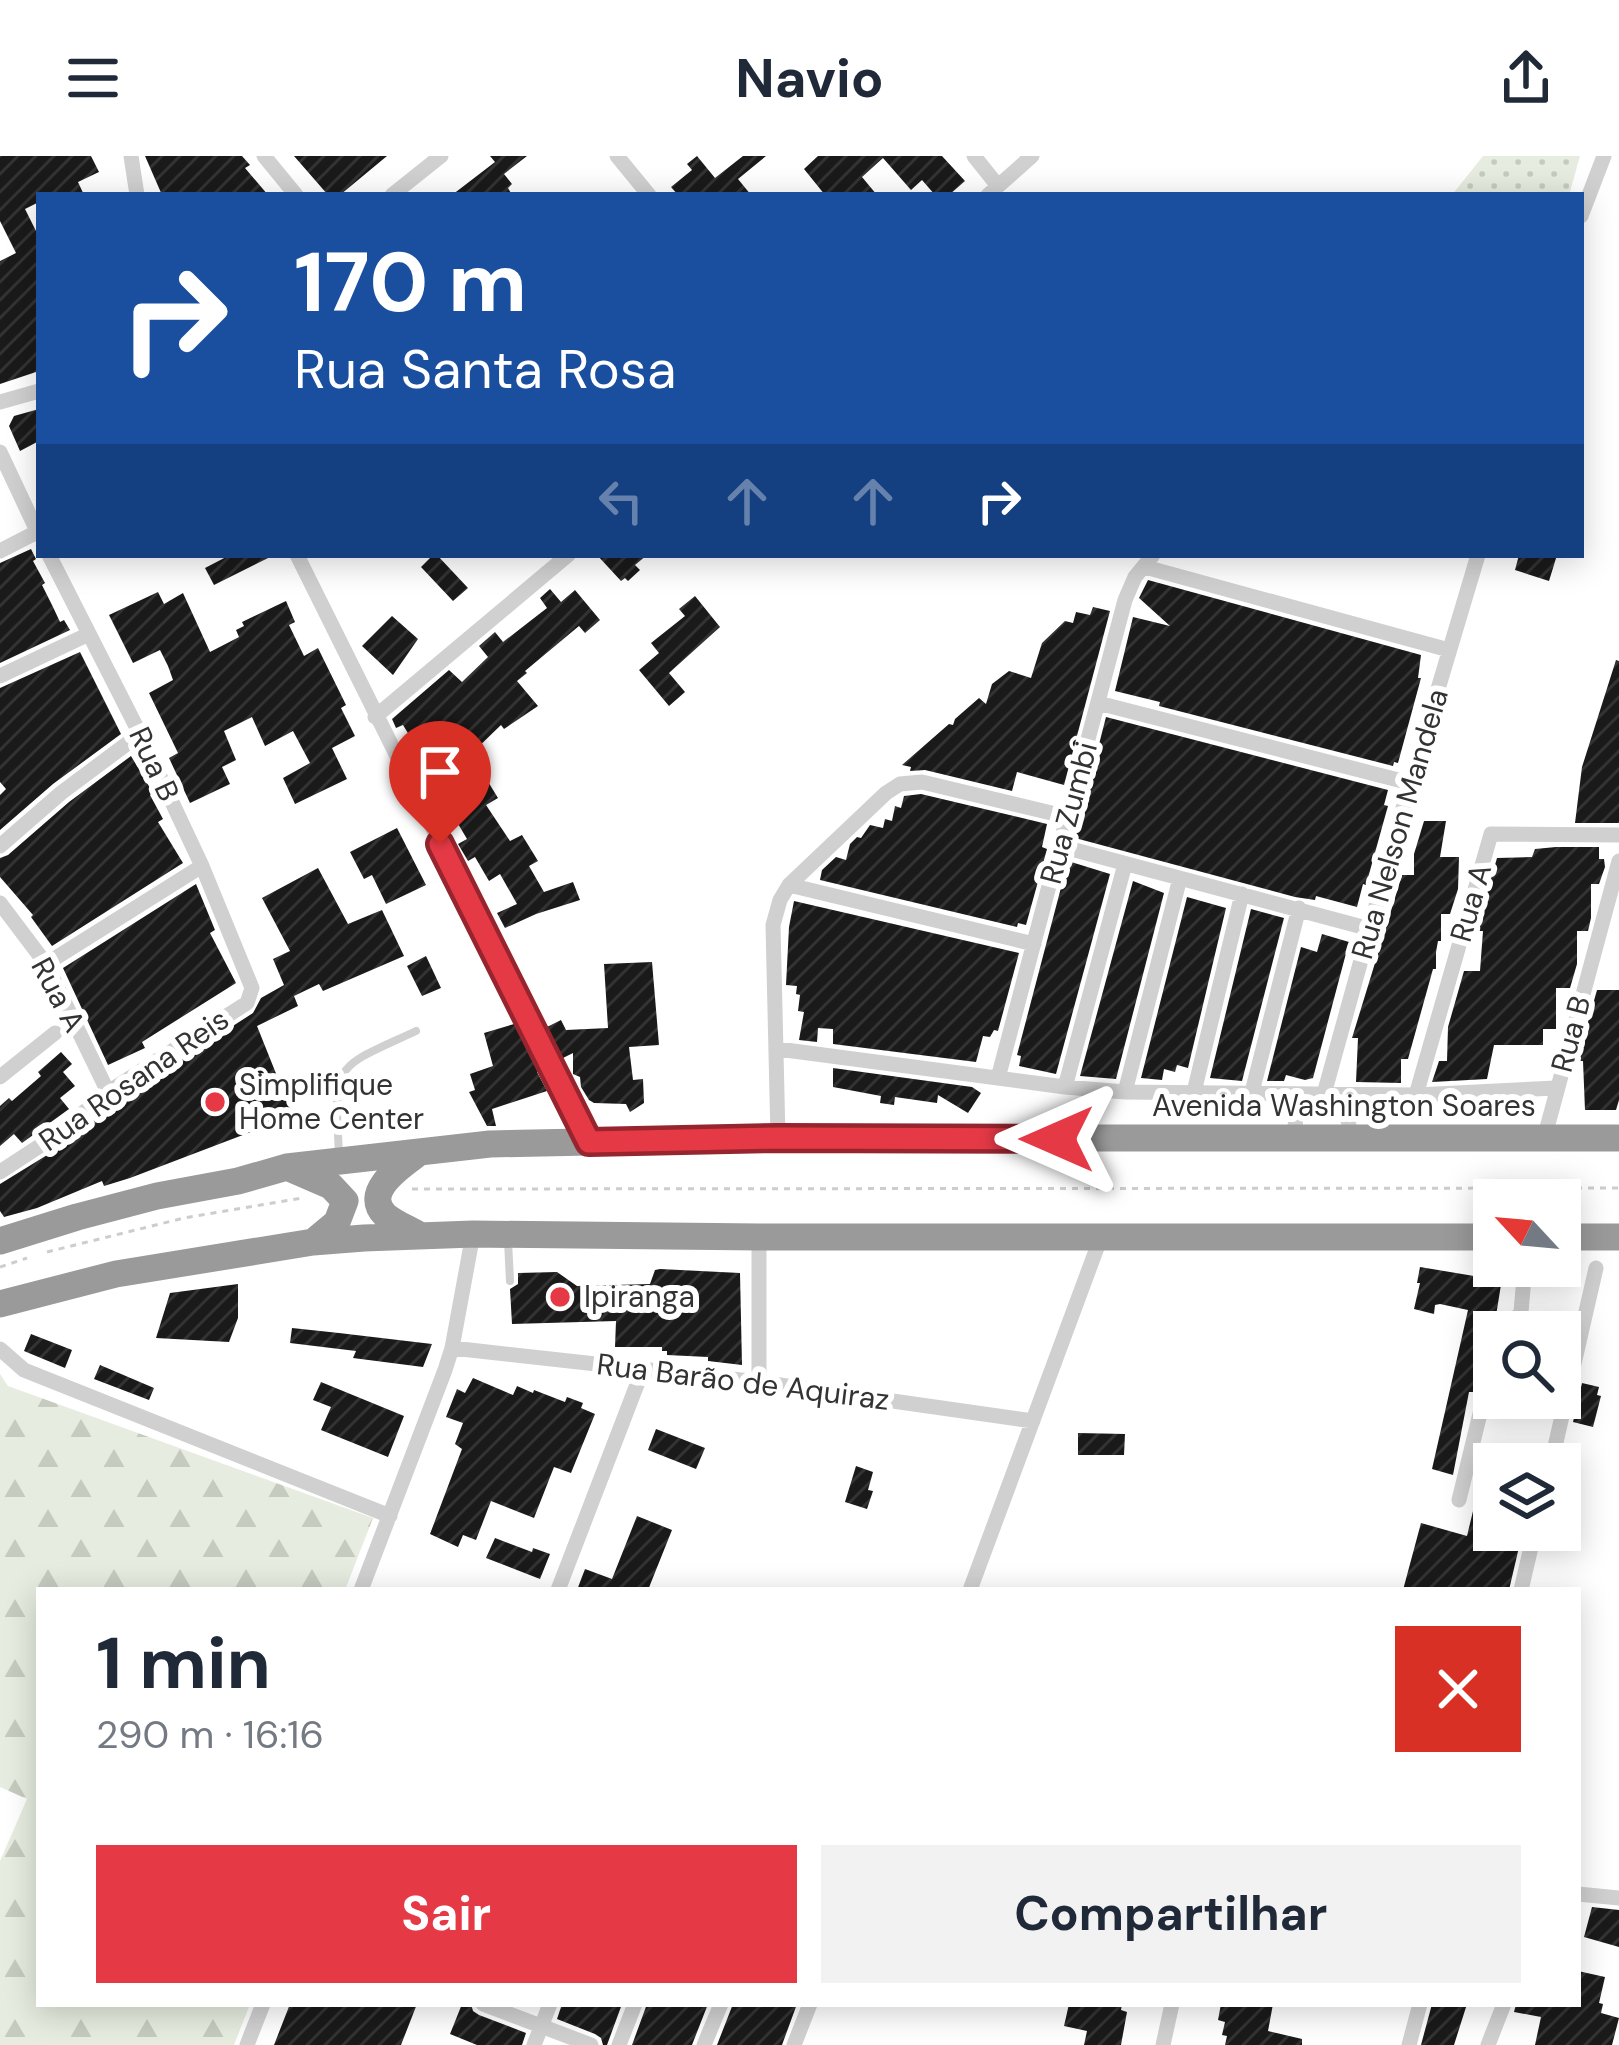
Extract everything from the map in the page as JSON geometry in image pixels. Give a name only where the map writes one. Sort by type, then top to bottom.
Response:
[{"type":"highway","name":"Avenida Washington Soares","points":[[0,1241],[117,1207],[287,1167],[490,1144],[778,1138],[1619,1138]]},
{"type":"highway","points":[[419,1153],[389,1176],[378,1203],[385,1214],[422,1236]]},
{"type":"highway","points":[[287,1167],[331,1186],[345,1201],[337,1222],[313,1242]]},
{"type":"highway","points":[[0,1304],[116,1274],[313,1242],[422,1236],[1473,1237]]},
{"type":"highway","points":[[1581,1237],[1619,1237]]},
{"type":"street","points":[[131,156],[137,192]]},
{"type":"street","points":[[264,156],[294,192]]},
{"type":"street","points":[[396,192],[441,156]]},
{"type":"street","points":[[617,156],[647,192]]},
{"type":"street","points":[[974,156],[993,190],[1033,156]]},
{"type":"street","points":[[1584,208],[1604,156]]},
{"type":"street","points":[[0,402],[36,392]]},
{"type":"street","points":[[0,452],[36,530]]},
{"type":"street","points":[[0,550],[36,535]]},
{"type":"street","name":"Rua B","points":[[51,558],[140,734],[250,978]]},
{"type":"street","points":[[298,558],[589,1142]]},
{"type":"street","points":[[375,717],[564,558]]},
{"type":"street","name":"Rua Nelson Mandela","points":[[1324,1094],[1477,558]]},
{"type":"street","points":[[1149,561],[1449,650]]},
{"type":"street","name":"Rua Zumbi","points":[[998,1078],[1125,600],[1149,561]]},
{"type":"street","points":[[0,676],[89,634]]},
{"type":"street","points":[[1098,703],[1410,783]]},
{"type":"street","points":[[0,846],[140,734]]},
{"type":"street","points":[[778,1138],[773,925],[789,885],[900,784],[922,782],[1068,817]]},
{"type":"street","name":"Rua A","points":[[1416,1095],[1491,834],[1619,835]]},
{"type":"street","points":[[1060,846],[1370,929]]},
{"type":"street","name":"Rua B","points":[[1544,1138],[1619,861]]},
{"type":"street","points":[[1065,1087],[1125,864]]},
{"type":"street","points":[[46,964],[202,866]]},
{"type":"street","points":[[1125,1092],[1180,878]]},
{"type":"street","points":[[789,885],[1034,944]]},
{"type":"street","points":[[1194,1092],[1242,895]]},
{"type":"street","name":"Rua A","points":[[0,903],[46,964],[108,1092]]},
{"type":"street","points":[[1252,1092],[1299,908]]},
{"type":"street","name":"Rua Rosana Reis","points":[[0,1172],[58,1134],[108,1092],[247,1003],[250,978]]},
{"type":"street","points":[[0,1077],[56,1034]]},
{"type":"street","name":"Avenida Washington Soares","points":[[778,1049],[1125,1092],[1416,1095],[1556,1088]]},
{"type":"street","points":[[1294,1138],[1298,1094]]},
{"type":"street","points":[[1324,1094],[1351,1123],[1350,1140]]},
{"type":"street","points":[[362,1587],[452,1348],[473,1234]]},
{"type":"street","points":[[759,1237],[759,1382]]},
{"type":"street","points":[[971,1587],[1101,1237]]},
{"type":"street","points":[[1555,1443],[1596,1268]]},
{"type":"street","name":"Rua Barão de Aquiraz","points":[[452,1348],[759,1382],[1034,1421]]},
{"type":"street","points":[[0,1349],[24,1370],[390,1516]]},
{"type":"street","points":[[559,1587],[643,1369]]},
{"type":"street","points":[[1459,1500],[1479,1419]]},
{"type":"street","points":[[1523,1587],[1530,1551]]},
{"type":"street","points":[[1581,1894],[1619,1898]]},
{"type":"street","points":[[247,2045],[262,2007]]},
{"type":"street","points":[[491,2007],[591,2045]]},
{"type":"street","points":[[534,2045],[549,2007]]},
{"type":"street","points":[[619,2045],[634,2007]]},
{"type":"street","points":[[704,2045],[720,2007]]},
{"type":"street","points":[[794,2045],[809,2007]]},
{"type":"street","points":[[1163,2045],[1171,2007]]},
{"type":"street","points":[[1409,2045],[1419,2007]]},
{"type":"street","points":[[1488,2045],[1503,2007]]},
{"type":"lane","points":[[339,1161],[336,1093],[344,1070],[416,1031]]},
{"type":"lane","points":[[508,1235],[509,1281]]},
{"type":"path","points":[[378,1195],[405,1189],[1619,1188]]},
{"type":"path","points":[[0,1267],[184,1217],[303,1198]]},
{"type":"green space","points":[[1483,156],[1580,156],[1570,192],[1454,192]]},
{"type":"green space","points":[[0,1374],[8,1386],[373,1518],[346,1587],[36,1587],[36,2007],[249,2007],[234,2045],[0,2045],[0,1861],[27,1799],[0,1787]]},
{"type":"building","points":[[0,156],[91,156],[99,172],[78,182],[83,192],[36,192],[36,204],[25,209],[36,231],[36,372],[0,384],[0,261],[16,253],[0,221]]},
{"type":"building","points":[[145,156],[242,156],[250,165],[245,168],[265,192],[161,192]]},
{"type":"building","points":[[294,156],[387,156],[344,192],[325,192]]},
{"type":"building","points":[[490,156],[527,156],[504,174],[512,184],[510,192],[456,192],[495,162]]},
{"type":"building","points":[[697,156],[715,178],[743,156],[766,156],[738,179],[749,192],[675,192],[671,187],[692,170],[687,164]]},
{"type":"building","points":[[818,156],[942,156],[965,181],[952,192],[932,192],[922,180],[911,190],[883,158],[862,177],[874,192],[823,192],[804,169]]},
{"type":"building","points":[[36,410],[36,443],[20,451],[9,426],[14,416]]},
{"type":"building","points":[[31,549],[42,585],[60,622],[64,620],[70,630],[0,663],[0,563]]},
{"type":"building","points":[[224,558],[268,558],[214,585],[205,568]]},
{"type":"building","points":[[430,558],[440,558],[468,588],[453,601],[421,567]]},
{"type":"building","points":[[600,558],[643,558],[635,565],[640,570],[621,581]]},
{"type":"building","points":[[1518,558],[1556,558],[1549,581],[1515,570]]},
{"type":"building","points":[[1148,580],[1421,655],[1421,678],[1398,763],[1393,766],[1115,691],[1133,617],[1170,626],[1139,598]]},
{"type":"building","points":[[550,589],[561,602],[575,590],[600,620],[585,633],[579,626],[525,671],[517,681],[538,706],[504,729],[501,725],[471,754],[498,798],[486,805],[510,841],[522,835],[538,861],[529,866],[544,892],[573,882],[580,900],[505,928],[497,913],[517,904],[500,874],[489,881],[475,857],[468,861],[458,844],[467,839],[444,800],[455,793],[414,736],[403,725],[396,728],[392,719],[449,670],[462,682],[488,657],[479,646],[495,632],[503,642],[547,608],[540,598]]},
{"type":"building","points":[[158,592],[164,604],[183,593],[210,652],[239,637],[236,630],[244,626],[242,622],[286,601],[295,622],[289,625],[304,656],[318,648],[346,705],[341,708],[355,736],[332,748],[347,779],[295,804],[283,778],[310,763],[293,731],[265,746],[252,717],[224,731],[236,760],[222,767],[230,784],[190,803],[169,758],[178,753],[149,693],[173,680],[168,666],[160,650],[133,663],[109,615]]},
{"type":"building","points":[[695,596],[720,627],[669,673],[685,692],[669,706],[639,670],[659,653],[651,643],[685,616],[679,609]]},
{"type":"building","points":[[1093,607],[1110,611],[1064,785],[1017,772],[1012,791],[925,770],[910,771],[911,767],[902,765],[979,698],[986,704],[992,684],[1009,671],[1031,678],[1042,643],[1065,621],[1073,623],[1076,612],[1090,615]]},
{"type":"building","points":[[392,616],[418,639],[393,675],[362,646]]},
{"type":"building","points":[[80,652],[121,734],[0,830],[0,795],[6,789],[0,782],[0,688]]},
{"type":"building","points":[[1616,660],[1619,823],[1575,823],[1582,767]]},
{"type":"building","points":[[1106,717],[1388,790],[1384,805],[1388,806],[1357,907],[1316,896],[1315,900],[1295,897],[1075,838]]},
{"type":"building","points":[[131,756],[153,793],[163,819],[158,822],[183,863],[52,946],[0,877],[0,858]]},
{"type":"building","points":[[921,794],[1047,824],[1042,847],[1047,849],[1026,925],[1018,923],[1017,927],[820,880],[822,870],[836,857],[846,860],[850,844],[870,825],[883,828],[885,819],[892,821],[895,806],[901,808],[904,796]]},
{"type":"building","points":[[1424,821],[1446,821],[1440,857],[1459,857],[1458,889],[1450,914],[1441,914],[1436,969],[1408,1059],[1401,1059],[1401,1083],[1356,1082],[1358,1038],[1352,1038],[1402,875],[1414,875],[1414,854]]},
{"type":"building","points":[[397,828],[426,885],[386,904],[372,875],[364,879],[350,852]]},
{"type":"building","points":[[1599,847],[1605,867],[1599,884],[1591,884],[1588,931],[1577,931],[1577,964],[1570,988],[1556,988],[1556,1029],[1543,1029],[1543,1045],[1494,1045],[1487,1079],[1432,1082],[1439,1061],[1447,1061],[1448,1027],[1464,971],[1480,971],[1483,931],[1476,931],[1497,858],[1532,857],[1535,849]]},
{"type":"building","points":[[1068,861],[1110,874],[1056,1074],[1019,1066],[1021,1056],[1017,1055]]},
{"type":"building","points":[[318,868],[348,924],[382,910],[404,956],[323,991],[319,984],[294,996],[298,1006],[257,1026],[293,1116],[130,1178],[104,1186],[102,1181],[4,1217],[0,1184],[253,1013],[261,998],[284,985],[273,959],[290,951],[262,898]]},
{"type":"building","points":[[1133,881],[1164,893],[1116,1079],[1080,1076]]},
{"type":"building","points":[[196,884],[215,930],[210,933],[236,983],[142,1042],[145,1048],[108,1065],[63,968]]},
{"type":"building","points":[[1187,897],[1226,908],[1188,1068],[1164,1069],[1162,1080],[1141,1078]]},
{"type":"building","points":[[794,901],[1019,953],[998,1031],[983,1036],[976,1062],[833,1044],[833,1029],[818,1028],[817,1042],[799,1040],[804,1012],[798,1011],[800,995],[797,986],[786,985]]},
{"type":"building","points":[[1251,909],[1284,918],[1242,1081],[1210,1078]]},
{"type":"building","points":[[1322,934],[1349,942],[1313,1078],[1286,1075],[1284,1081],[1267,1081],[1301,947],[1317,952]]},
{"type":"building","points":[[426,956],[441,988],[422,996],[407,966]]},
{"type":"building","points":[[652,962],[659,1045],[629,1047],[633,1080],[643,1079],[644,1103],[630,1112],[626,1104],[594,1103],[581,1087],[580,1077],[573,1074],[573,1053],[561,1059],[547,1027],[561,1020],[566,1030],[608,1028],[604,964]]},
{"type":"building","points":[[1597,990],[1619,990],[1616,1110],[1585,1110],[1583,1061],[1577,1061]]},
{"type":"building","points":[[514,1024],[547,1091],[492,1109],[496,1126],[487,1126],[469,1092],[475,1090],[470,1074],[493,1066],[484,1033]]},
{"type":"building","points":[[61,1052],[72,1064],[63,1072],[75,1086],[60,1098],[69,1109],[22,1143],[14,1134],[0,1146],[0,1106],[41,1076],[38,1072]]},
{"type":"building","points":[[833,1068],[972,1087],[981,1093],[968,1113],[938,1095],[937,1103],[895,1097],[894,1105],[880,1103],[881,1096],[833,1087]]},
{"type":"building","points":[[1420,1267],[1473,1276],[1473,1287],[1501,1287],[1497,1311],[1473,1311],[1473,1392],[1469,1392],[1453,1475],[1432,1469],[1468,1310],[1440,1304],[1435,1305],[1434,1314],[1414,1309]]},
{"type":"building","points":[[655,1270],[740,1273],[742,1365],[667,1355],[662,1347],[615,1347],[616,1321],[512,1324],[510,1289],[518,1284],[518,1273],[557,1272],[577,1286],[650,1284]]},
{"type":"building","points":[[238,1284],[238,1318],[229,1342],[156,1338],[170,1293]]},
{"type":"building","points":[[292,1328],[432,1344],[423,1367],[353,1358],[356,1351],[290,1343]]},
{"type":"building","points":[[31,1334],[72,1350],[65,1368],[24,1351]]},
{"type":"building","points":[[100,1365],[154,1388],[149,1400],[94,1379]]},
{"type":"building","points":[[473,1378],[513,1395],[517,1386],[565,1402],[567,1397],[595,1414],[571,1473],[554,1467],[534,1518],[491,1501],[476,1540],[463,1535],[458,1547],[430,1534],[462,1449],[455,1444],[463,1423],[446,1417],[457,1389],[465,1393]]},
{"type":"building","points":[[321,1382],[404,1416],[388,1457],[321,1430],[331,1407],[313,1400]]},
{"type":"building","points":[[1582,1383],[1599,1387],[1593,1427],[1573,1422],[1581,1419]]},
{"type":"building","points":[[656,1429],[705,1448],[696,1469],[648,1450]]},
{"type":"building","points":[[1078,1433],[1125,1434],[1124,1455],[1078,1455]]},
{"type":"building","points":[[856,1466],[873,1472],[867,1509],[845,1502]]},
{"type":"building","points":[[1473,1511],[1473,1551],[1518,1551],[1510,1587],[1404,1587],[1421,1523],[1467,1536]]},
{"type":"building","points":[[637,1516],[672,1530],[649,1587],[578,1587],[585,1569],[612,1579]]},
{"type":"building","points":[[495,1538],[550,1554],[540,1579],[486,1558]]},
{"type":"building","points":[[1592,1907],[1619,1910],[1619,1947],[1584,1937]]},
{"type":"building","points":[[1581,1972],[1605,1977],[1601,2013],[1619,2018],[1612,2045],[1535,2045],[1541,2017],[1514,2012],[1515,2007],[1581,2007]]},
{"type":"building","points":[[289,2007],[416,2007],[401,2045],[274,2045]]},
{"type":"building","points":[[461,2007],[472,2007],[479,2015],[526,2033],[522,2045],[477,2045],[450,2034]]},
{"type":"building","points":[[561,2007],[621,2007],[607,2045],[595,2034],[557,2019]]},
{"type":"building","points":[[646,2007],[707,2007],[692,2045],[632,2045]]},
{"type":"building","points":[[732,2007],[796,2007],[782,2045],[717,2045]]},
{"type":"building","points":[[1068,2007],[1122,2007],[1127,2012],[1121,2045],[1084,2045],[1087,2031],[1064,2026]]},
{"type":"building","points":[[1220,2007],[1272,2007],[1268,2031],[1302,2039],[1302,2045],[1225,2045],[1225,2022],[1218,2020]]},
{"type":"building","points":[[1431,2007],[1466,2007],[1454,2045],[1421,2045]]},
{"type":"place","name":"Simplifique Home Center","points":[[215,1102]]},
{"type":"place","name":"Ipiranga","points":[[560,1297]]},
{"type":"route","points":[[440,844],[589,1142],[1057,1139]]}]
